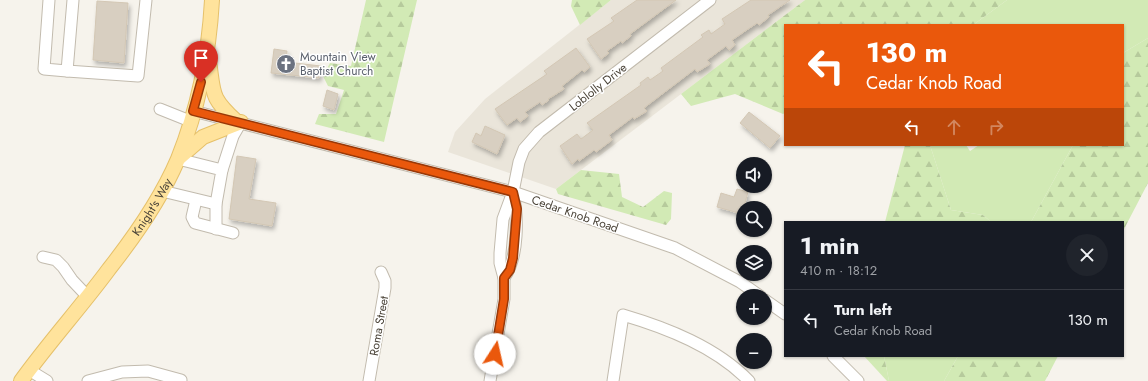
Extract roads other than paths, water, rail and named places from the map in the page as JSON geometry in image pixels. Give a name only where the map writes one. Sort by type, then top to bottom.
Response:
[{"type":"main road","name":"Knight's Way","points":[[25,376],[134,236],[162,190],[178,159],[192,116],[208,50],[212,0]]},
{"type":"main road","points":[[178,159],[203,137],[239,122],[222,108],[213,94],[208,50]]},
{"type":"street","points":[[49,0],[44,69],[138,76],[146,0]]},
{"type":"street","points":[[67,71],[73,0]]},
{"type":"street","name":"Loblolly Drive","points":[[513,192],[519,162],[524,149],[539,132],[710,0]]},
{"type":"street","name":"Cedar Knob Road","points":[[160,109],[192,116],[239,122],[513,192],[675,248],[740,282],[750,289]]},
{"type":"street","points":[[216,229],[216,204],[222,170],[239,122]]},
{"type":"street","points":[[178,159],[222,170]]},
{"type":"street","points":[[162,190],[216,204]]},
{"type":"street","points":[[490,381],[504,299],[504,278],[510,270],[513,258],[517,209],[513,192]]},
{"type":"street","points":[[196,200],[192,217],[195,223],[233,234]]},
{"type":"street","points":[[43,257],[56,260],[88,297]]},
{"type":"street","name":"Roma Street","points":[[369,381],[385,288],[385,281],[381,272]]},
{"type":"street","points":[[772,305],[784,313]]},
{"type":"street","points":[[612,381],[623,315],[658,325],[709,351],[749,381]]},
{"type":"street","points":[[834,357],[858,381]]},
{"type":"street","points":[[88,381],[122,372],[148,371],[181,380]]},
{"type":"street","points":[[25,376],[47,381]]},
{"type":"place","name":"Mountain View Baptist Church","points":[[286,64]]}]
